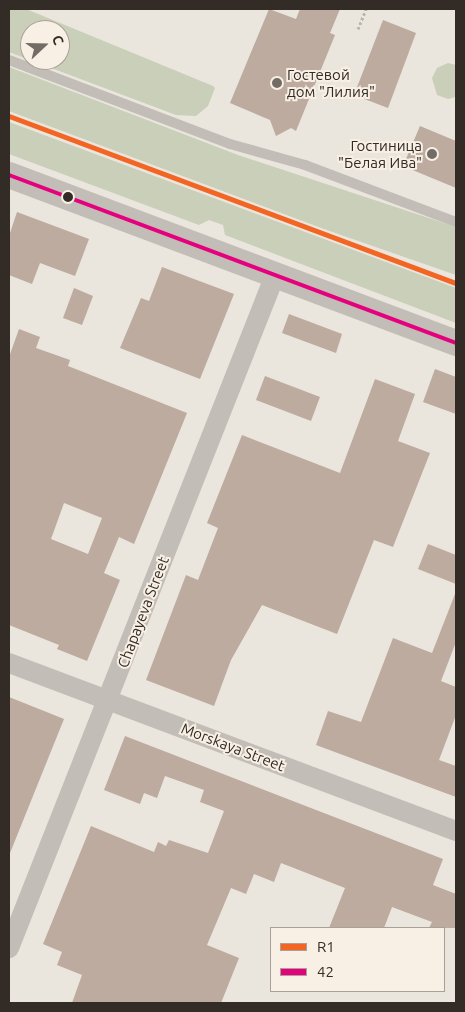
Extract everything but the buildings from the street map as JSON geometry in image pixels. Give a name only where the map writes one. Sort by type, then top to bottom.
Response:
[{"type":"street","points":[[9,175],[456,343]]},
{"type":"street","name":"Chapayeva Street","points":[[9,948],[275,275]]},
{"type":"street","name":"Morskaya Street","points":[[9,663],[456,831]]},
{"type":"lane","points":[[9,60],[230,144],[306,165],[456,222]]},
{"type":"path","points":[[358,29],[366,9]]},
{"type":"green space","points":[[9,9],[26,9],[53,20],[20,20],[20,56],[9,52]]},
{"type":"green space","points":[[70,27],[215,88],[208,106],[196,116],[176,115],[57,70],[70,70]]},
{"type":"green space","points":[[448,63],[456,65],[456,97],[448,99],[437,95],[432,78],[437,68]]},
{"type":"green space","points":[[9,67],[238,155],[456,227],[456,275],[324,229],[9,111]]},
{"type":"green space","points":[[9,122],[456,288],[456,323],[225,235],[223,225],[209,220],[199,225],[9,154]]},
{"type":"transit line","name":"R1","points":[[9,116],[456,283]]},
{"type":"transit line","name":"42","points":[[9,175],[456,343]]},
{"type":"place","name":"Гостевой дом \"Лилия\"","points":[[277,83]]},
{"type":"place","name":"Гостиница \"Белая Ива\"","points":[[432,154]]}]
